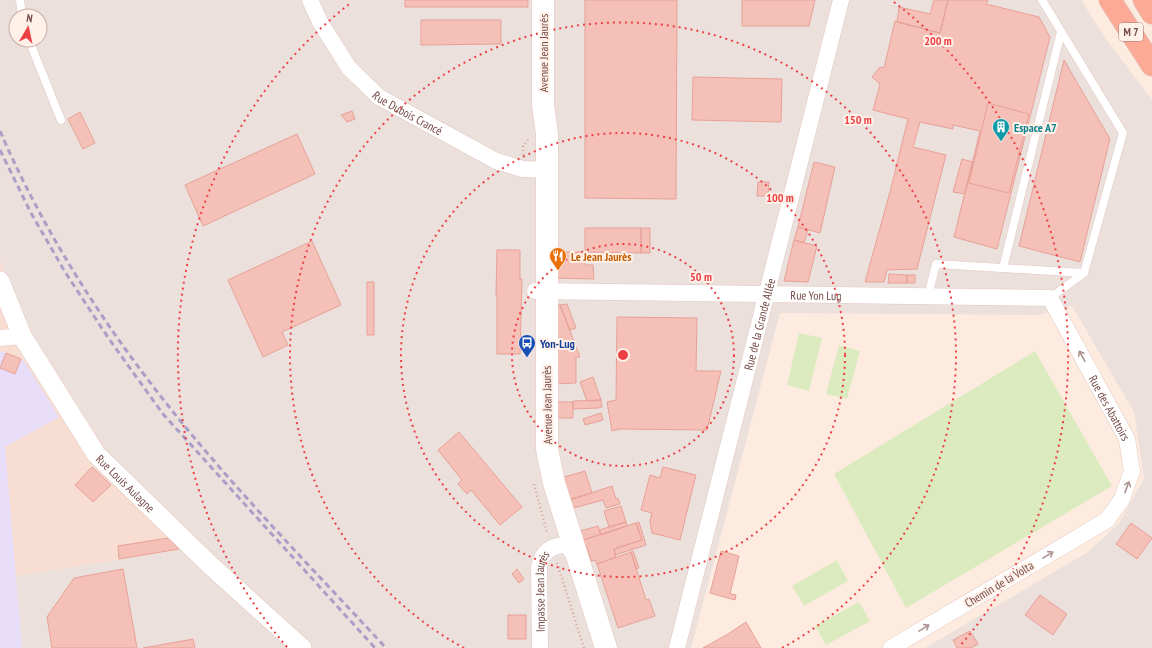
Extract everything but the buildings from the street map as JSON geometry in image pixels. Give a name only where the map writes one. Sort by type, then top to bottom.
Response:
[{"type":"highway","name":"M 7","points":[[1110,0],[1152,64]]},
{"type":"highway","name":"M 7","points":[[1144,0],[1152,13]]},
{"type":"main road","name":"Avenue Jean Jaurès","points":[[543,0],[542,105],[546,134],[535,164],[547,449],[554,483],[606,648]]},
{"type":"main road","name":"Avenue Jean Jaurès","points":[[540,291],[536,365],[540,466],[547,501],[592,648]]},
{"type":"street","name":"Rue Dubois Crancé","points":[[310,0],[320,22],[350,68],[379,97],[496,161],[512,166],[535,164]]},
{"type":"street","name":"Rue de la Grande Allée","points":[[677,648],[841,0]]},
{"type":"street","name":"Rue Louis Aulagne","points":[[0,281],[22,336],[96,454],[210,565],[302,648]]},
{"type":"street","name":"Rue Yon Lug","points":[[540,291],[1050,298]]},
{"type":"street","name":"Rue des Abattoirs","points":[[1050,298],[1127,439],[1132,471],[1122,500],[1107,520]]},
{"type":"street","points":[[0,338],[22,336]]},
{"type":"street","name":"Chemin de la Volta","points":[[890,648],[1107,520]]},
{"type":"street","name":"Impasse Jean Jaurès","points":[[540,648],[539,567],[541,557],[548,550],[561,545],[567,545],[578,559]]},
{"type":"street","points":[[572,583],[579,586],[599,648]]},
{"type":"lane","points":[[1042,0],[1123,133],[1084,272],[1050,298]]},
{"type":"lane","points":[[1003,268],[1062,32]]},
{"type":"lane","points":[[32,48],[61,120]]},
{"type":"lane","points":[[928,296],[936,264],[1084,272]]},
{"type":"path","points":[[523,146],[535,164]]},
{"type":"shaded area","points":[[0,0],[1081,0],[1108,42],[1152,100],[1152,648],[925,648],[1088,552],[1119,523],[1144,479],[1134,412],[1072,306],[1037,315],[780,313],[691,648],[22,648],[16,576],[206,546],[113,459],[37,341],[18,304],[0,259]]},
{"type":"shaded area","points":[[0,259],[18,304],[37,341],[105,448],[113,459],[207,546],[16,576],[22,648],[0,648]]},
{"type":"shaded area","points":[[0,352],[4,352],[24,361],[59,417],[5,447],[22,648],[0,648]]},
{"type":"green space","points":[[799,333],[822,338],[809,391],[787,385]]},
{"type":"green space","points":[[839,345],[860,351],[847,399],[826,394]]},
{"type":"green space","points":[[1035,351],[1112,486],[906,608],[834,474]]},
{"type":"green space","points":[[837,560],[848,581],[804,606],[792,586]]},
{"type":"green space","points":[[859,602],[870,621],[826,645],[815,626]]},
{"type":"railway","points":[[0,131],[35,204],[55,240],[98,309],[145,376],[222,470],[386,648]]},
{"type":"railway","points":[[0,150],[31,213],[65,272],[109,339],[163,414],[375,648]]},
{"type":"place","name":"Espace A7","points":[[1001,142]]},
{"type":"place","name":"Le Jean Jaurès","points":[[558,271]]},
{"type":"place","name":"Yon-Lug","points":[[527,358]]}]
